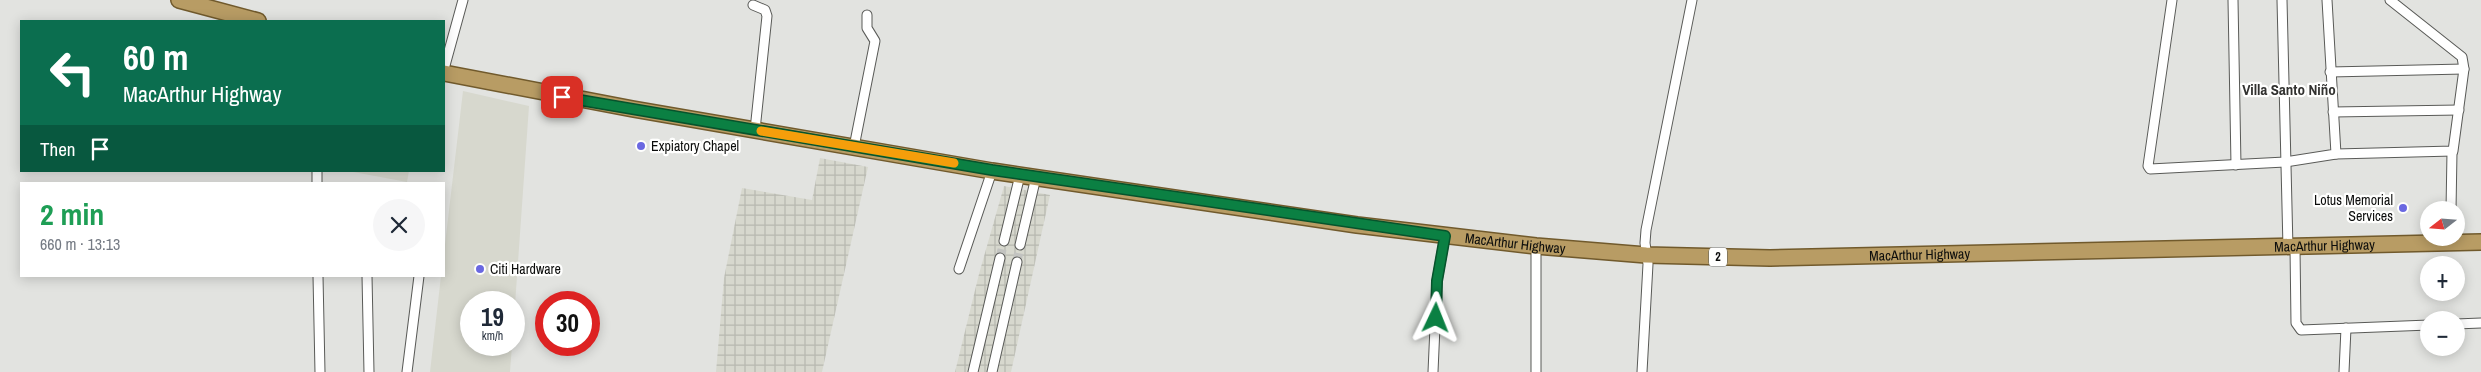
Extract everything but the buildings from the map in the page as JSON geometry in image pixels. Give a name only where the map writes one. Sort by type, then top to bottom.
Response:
[{"type":"highway","points":[[179,0],[254,20]]},
{"type":"highway","name":"MacArthur Highway","points":[[445,73],[584,101],[1020,175],[1445,236],[1536,246],[1646,255],[1770,258],[2292,248],[2481,242]]},
{"type":"street","points":[[445,65],[463,0]]},
{"type":"street","points":[[1642,372],[1648,264],[1646,230],[1692,0]]},
{"type":"street","points":[[2172,0],[2148,168],[2285,162],[2336,154],[2452,152]]},
{"type":"street","points":[[2233,0],[2236,165]]},
{"type":"street","points":[[2282,0],[2285,162],[2298,327],[2301,330],[2420,325]]},
{"type":"street","points":[[2327,0],[2336,154]]},
{"type":"street","points":[[2390,0],[2457,51],[2462,57],[2464,70],[2452,152],[2451,201]]},
{"type":"street","points":[[752,5],[765,10],[767,16],[756,130]]},
{"type":"street","points":[[854,147],[875,41],[867,28],[867,14]]},
{"type":"street","points":[[2330,72],[2464,70]]},
{"type":"street","points":[[2333,112],[2459,110]]},
{"type":"street","points":[[959,269],[992,170]]},
{"type":"street","points":[[1004,241],[1020,175]]},
{"type":"street","points":[[1020,245],[1036,177]]},
{"type":"street","points":[[1433,372],[1437,281],[1445,236]]},
{"type":"street","points":[[1536,246],[1536,372]]},
{"type":"street","points":[[973,372],[1000,258]]},
{"type":"street","points":[[992,372],[1016,262]]},
{"type":"street","points":[[318,277],[320,372]]},
{"type":"street","points":[[367,277],[369,372]]},
{"type":"street","points":[[407,372],[419,277]]},
{"type":"street","points":[[2465,324],[2481,323]]},
{"type":"street","points":[[2344,372],[2346,328]]},
{"type":"street","points":[[977,358],[994,360]]},
{"type":"shaded area","name":"Citi Hardware","points":[[463,91],[529,106],[516,291],[460,291],[460,356],[511,356],[510,372],[430,372],[441,277],[445,277],[445,244]]},
{"type":"shaded area","points":[[820,158],[868,167],[822,372],[716,372],[724,278],[742,188],[812,200]]},
{"type":"shaded area","points":[[353,172],[409,172],[407,182]]},
{"type":"shaded area","points":[[1004,186],[1050,195],[1011,372],[955,372],[979,274]]},
{"type":"tunnel","points":[[1000,258],[1004,241]]},
{"type":"tunnel","points":[[1017,262],[1020,245]]},
{"type":"slow traffic","points":[[761,131],[954,163]]},
{"type":"place","name":"Expiatory Chapel","points":[[641,146]]},
{"type":"place","name":"Lotus Memorial Services","points":[[2403,208]]},
{"type":"place","name":"Citi Hardware","points":[[480,269]]},
{"type":"district","name":"Villa Santo Niño","points":[[2289,89]]},
{"type":"route","points":[[562,97],[992,170],[1186,200],[1288,213],[1357,225],[1445,236],[1437,281],[1436,318]]}]
